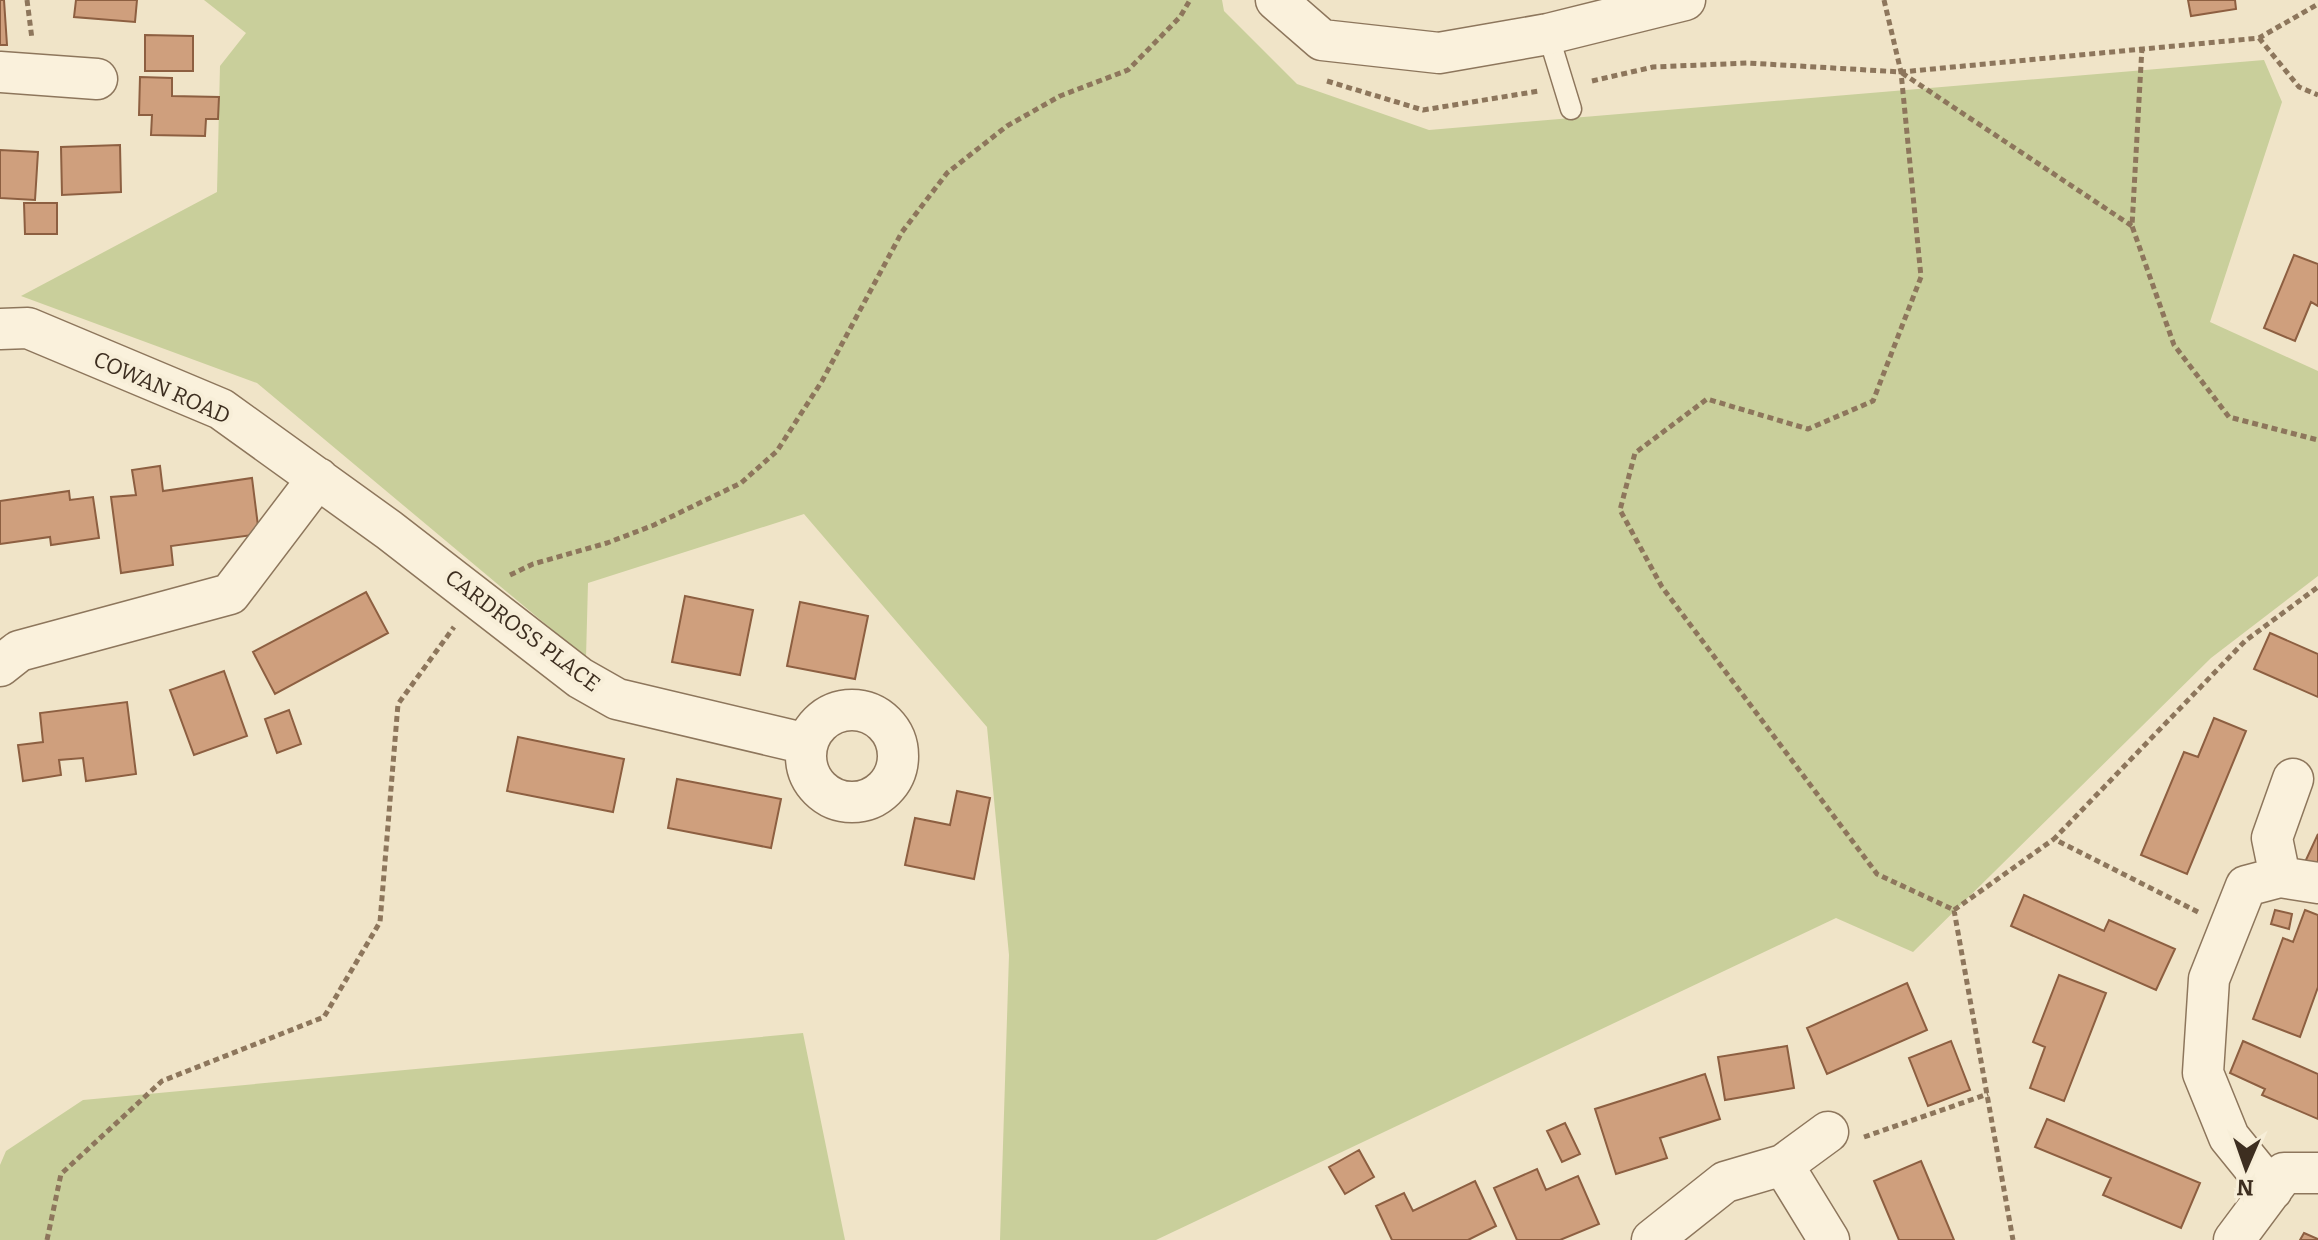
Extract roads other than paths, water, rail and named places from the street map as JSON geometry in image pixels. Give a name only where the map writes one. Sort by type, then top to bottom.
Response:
[{"type":"street","points":[[1276,0],[1322,40],[1439,53],[1548,34],[1684,0]]},
{"type":"street","points":[[0,72],[97,79]]},
{"type":"street","name":"COWAN ROAD","points":[[0,329],[28,328],[221,409],[389,530]]},
{"type":"street","points":[[0,666],[19,651],[230,594],[318,478]]},
{"type":"street","name":"CARDROSS PLACE","points":[[389,530],[580,678],[617,699],[807,744]]},
{"type":"street","points":[[2272,1190],[2229,1137],[2203,1073],[2209,979],[2246,886],[2299,880],[2272,838],[2293,779]]},
{"type":"street","points":[[1652,1240],[1725,1182],[1783,1165],[1828,1132]]},
{"type":"street","points":[[1783,1165],[1829,1240]]},
{"type":"street","points":[[2234,1240],[2284,1173],[2318,1173]]},
{"type":"lane","points":[[1548,34],[1571,109]]}]
